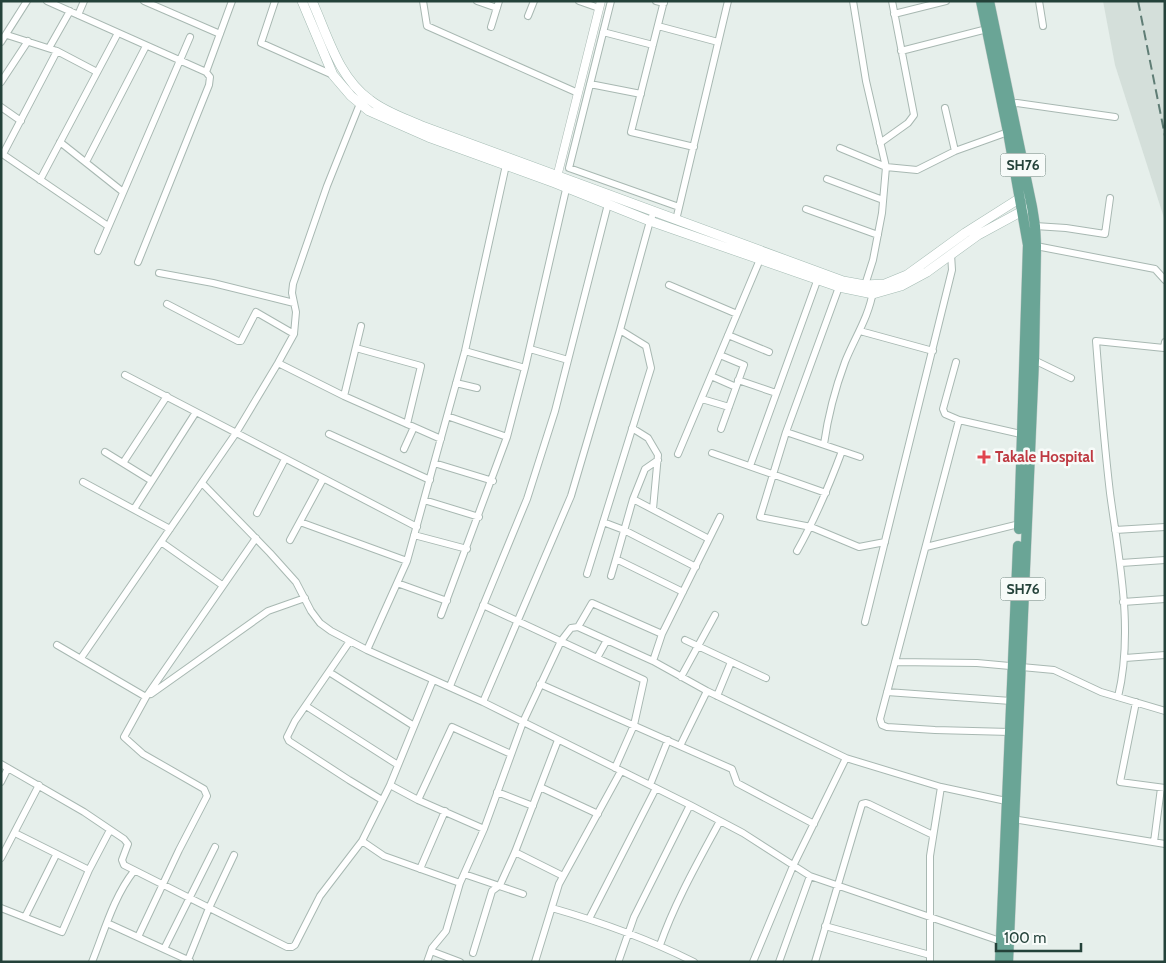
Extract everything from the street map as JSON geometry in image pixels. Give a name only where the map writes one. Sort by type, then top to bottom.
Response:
[{"type":"main road","points":[[302,1],[333,75],[359,104],[398,125],[506,166],[556,180]]},
{"type":"main road","points":[[312,1],[344,73],[365,96],[379,106],[422,126],[652,217],[761,256],[829,277],[886,291],[913,280],[996,224],[1027,209]]},
{"type":"main road","name":"SH76","points":[[981,1],[1008,132],[1027,209],[1028,245],[1021,434],[1013,819],[1004,942],[1000,962]]},
{"type":"main road","name":"SH76","points":[[989,1],[1010,104],[1024,195]]},
{"type":"main road","points":[[567,184],[608,204],[652,217],[676,220],[817,281],[839,287],[871,288],[907,275],[965,233],[1024,195]]},
{"type":"main road","name":"SH76","points":[[1008,962],[1004,942],[1006,801],[1011,701],[1017,667],[1034,360],[1036,246],[1035,226],[1027,209]]},
{"type":"street","points":[[1,42],[27,1]]},
{"type":"street","points":[[47,1],[206,72],[210,77],[209,85],[138,262]]},
{"type":"street","points":[[78,15],[84,1]]},
{"type":"street","points":[[144,1],[220,34]]},
{"type":"street","points":[[275,1],[261,43],[333,75]]},
{"type":"street","points":[[423,1],[427,26],[578,93]]},
{"type":"street","points":[[477,1],[497,8]]},
{"type":"street","points":[[491,27],[499,1]]},
{"type":"street","points":[[528,16],[534,1]]},
{"type":"street","points":[[556,180],[600,4],[579,1]]},
{"type":"street","points":[[610,1],[570,168],[680,207]]},
{"type":"street","points":[[656,1],[664,2],[631,132],[694,147]]},
{"type":"street","points":[[676,220],[728,1]]},
{"type":"street","points":[[824,444],[828,418],[845,362],[860,331],[871,288],[886,167],[866,81],[853,1]]},
{"type":"street","points":[[880,143],[908,122],[914,115],[892,1]]},
{"type":"street","points":[[894,14],[946,1]]},
{"type":"street","points":[[1038,1],[1043,26]]},
{"type":"street","points":[[206,72],[231,2]]},
{"type":"street","points":[[50,48],[70,11]]},
{"type":"street","points":[[658,26],[718,42]]},
{"type":"street","points":[[901,51],[987,28]]},
{"type":"street","points":[[603,32],[653,45]]},
{"type":"street","points":[[40,180],[118,33]]},
{"type":"street","points":[[7,34],[50,48],[97,72]]},
{"type":"street","points":[[98,251],[190,37]]},
{"type":"street","points":[[1,82],[28,41]]},
{"type":"street","points":[[86,162],[146,46]]},
{"type":"street","points":[[57,51],[2,154],[108,226]]},
{"type":"street","points":[[590,84],[641,94]]},
{"type":"street","points":[[81,658],[236,433],[294,334],[296,321],[292,293],[298,267],[359,104],[365,96]]},
{"type":"street","points":[[1010,104],[1017,103],[1115,117]]},
{"type":"street","points":[[1,107],[20,121]]},
{"type":"street","points":[[945,108],[955,151]]},
{"type":"street","points":[[840,148],[886,167],[917,170],[955,151],[1008,132]]},
{"type":"street","points":[[60,142],[123,192]]},
{"type":"street","points":[[367,650],[407,561],[417,527],[465,351],[506,166]]},
{"type":"street","points":[[827,179],[883,200]]},
{"type":"street","points":[[442,615],[508,437],[567,184]]},
{"type":"street","points":[[1035,226],[1066,228],[1105,234],[1110,198]]},
{"type":"street","points":[[450,686],[527,498],[555,412],[608,204]]},
{"type":"street","points":[[806,209],[878,235]]},
{"type":"street","points":[[483,702],[571,496],[652,217]]},
{"type":"street","points":[[1036,246],[1155,269],[1165,280]]},
{"type":"street","points":[[865,622],[952,270],[951,254]]},
{"type":"street","points":[[678,454],[761,256]]},
{"type":"street","points":[[159,272],[294,303]]},
{"type":"street","points":[[750,466],[817,281]]},
{"type":"street","points":[[669,285],[737,314]]},
{"type":"street","points":[[839,287],[786,432],[760,517],[811,527],[859,547],[885,542]]},
{"type":"street","points":[[167,304],[238,341],[241,341],[256,312],[294,334]]},
{"type":"street","points":[[344,396],[361,326]]},
{"type":"street","points":[[587,574],[651,368],[646,346],[620,330]]},
{"type":"street","points":[[860,331],[933,351]]},
{"type":"street","points":[[728,335],[769,352]]},
{"type":"street","points":[[1118,697],[1124,673],[1126,640],[1121,563],[1104,441],[1096,341],[1164,348]]},
{"type":"street","points":[[1165,342],[1165,353]]},
{"type":"street","points":[[356,348],[421,366],[407,424]]},
{"type":"street","points":[[530,349],[568,360]]},
{"type":"street","points":[[465,351],[525,368]]},
{"type":"street","points":[[720,355],[744,365],[721,429]]},
{"type":"street","points":[[1034,360],[1071,378]]},
{"type":"street","points":[[956,362],[943,409],[944,414],[959,420],[1021,434]]},
{"type":"street","points":[[278,363],[344,396],[441,440]]},
{"type":"street","points":[[125,375],[417,527]]},
{"type":"street","points":[[711,376],[736,387]]},
{"type":"street","points":[[738,380],[776,393]]},
{"type":"street","points":[[456,382],[477,388]]},
{"type":"street","points":[[123,463],[167,396]]},
{"type":"street","points":[[702,399],[729,407]]},
{"type":"street","points":[[134,509],[196,412]]},
{"type":"street","points":[[447,416],[508,437]]},
{"type":"street","points":[[959,420],[880,719],[882,725],[887,727],[1010,732]]},
{"type":"street","points":[[404,449],[414,427]]},
{"type":"street","points":[[632,428],[648,438],[658,455],[653,509]]},
{"type":"street","points":[[786,432],[860,457]]},
{"type":"street","points":[[329,434],[430,480]]},
{"type":"street","points":[[797,551],[811,527],[842,451]]},
{"type":"street","points":[[105,452],[152,481]]},
{"type":"street","points":[[712,453],[826,493]]},
{"type":"street","points":[[257,513],[285,459]]},
{"type":"street","points":[[611,576],[633,500],[645,469],[658,460]]},
{"type":"street","points":[[434,464],[493,481]]},
{"type":"street","points":[[290,540],[323,478]]},
{"type":"street","points":[[83,482],[170,529]]},
{"type":"street","points":[[202,483],[296,582],[311,611],[320,623],[350,641],[433,680],[450,686],[653,786],[743,834],[810,876],[1004,942]]},
{"type":"street","points":[[424,500],[479,517]]},
{"type":"street","points":[[633,500],[709,539]]},
{"type":"street","points":[[653,661],[662,634],[720,517]]},
{"type":"street","points":[[300,522],[407,561]]},
{"type":"street","points":[[603,522],[624,530],[696,567]]},
{"type":"street","points":[[926,547],[1019,524]]},
{"type":"street","points":[[1115,530],[1165,527]]},
{"type":"street","points":[[414,535],[467,548]]},
{"type":"street","points":[[138,937],[207,796],[207,792],[143,754],[124,737],[146,698],[256,538]]},
{"type":"street","points":[[161,542],[222,585]]},
{"type":"street","points":[[616,559],[683,592]]},
{"type":"street","points":[[1121,563],[1165,560]]},
{"type":"street","points":[[397,583],[447,601]]},
{"type":"street","points":[[146,698],[268,611],[305,598]]},
{"type":"street","points":[[1123,602],[1165,599]]},
{"type":"street","points":[[578,627],[592,602],[662,634]]},
{"type":"street","points":[[484,605],[644,680],[634,725],[618,770],[598,814],[559,884],[535,962]]},
{"type":"street","points":[[681,676],[715,615]]},
{"type":"street","points":[[427,962],[431,952],[446,931],[460,883],[484,828],[523,722],[561,641],[571,628],[578,627],[653,661],[706,691],[846,758],[941,787],[1006,801]]},
{"type":"street","points":[[597,658],[607,640]]},
{"type":"street","points":[[686,640],[766,678]]},
{"type":"street","points":[[350,641],[287,737],[289,741],[382,800]]},
{"type":"street","points":[[56,645],[146,698]]},
{"type":"street","points":[[1125,658],[1165,655]]},
{"type":"street","points":[[717,696],[731,662]]},
{"type":"street","points":[[895,662],[977,663],[1054,670],[1101,692],[1165,711]]},
{"type":"street","points":[[329,672],[414,726]]},
{"type":"street","points":[[1,764],[84,812],[124,839],[128,844],[122,860],[124,866],[283,945],[292,947],[295,945],[320,896],[362,841],[390,785],[433,680]]},
{"type":"street","points":[[540,684],[732,769],[738,783],[814,824]]},
{"type":"street","points":[[680,746],[706,691]]},
{"type":"street","points":[[887,692],[1011,701]]},
{"type":"street","points":[[1136,702],[1120,782],[1163,788],[1154,842]]},
{"type":"street","points":[[306,706],[398,765]]},
{"type":"street","points":[[418,800],[452,727],[511,754]]},
{"type":"street","points":[[472,953],[492,891],[500,885],[515,852],[558,740]]},
{"type":"street","points":[[589,919],[653,786],[668,740]]},
{"type":"street","points":[[753,962],[793,866],[846,758]]},
{"type":"street","points":[[1,782],[8,768]]},
{"type":"street","points":[[390,785],[418,800],[484,828]]},
{"type":"street","points":[[1,858],[39,786]]},
{"type":"street","points":[[540,787],[598,814]]},
{"type":"street","points":[[826,926],[930,958],[930,856],[941,787]]},
{"type":"street","points":[[497,792],[533,806]]},
{"type":"street","points":[[815,962],[862,804],[869,804],[933,835]]},
{"type":"street","points":[[620,960],[634,917],[690,805]]},
{"type":"street","points":[[420,869],[445,811]]},
{"type":"street","points":[[1013,819],[1165,844]]},
{"type":"street","points":[[660,945],[686,884],[720,821]]},
{"type":"street","points":[[1,908],[62,932],[89,870],[110,830]]},
{"type":"street","points":[[15,833],[89,870]]},
{"type":"street","points":[[362,841],[384,856],[460,883]]},
{"type":"street","points":[[164,949],[215,848]]},
{"type":"street","points":[[515,852],[563,876]]},
{"type":"street","points":[[25,917],[56,854]]},
{"type":"street","points":[[107,923],[190,961],[210,908],[234,855]]},
{"type":"street","points":[[92,962],[124,886],[134,871]]},
{"type":"street","points":[[464,874],[523,894]]},
{"type":"street","points":[[779,962],[810,876]]},
{"type":"street","points":[[552,908],[589,919],[660,945],[685,960],[694,962]]},
{"type":"street","points":[[431,952],[460,962]]},
{"type":"shaded area","points":[[1103,1],[1165,1],[1165,221],[1115,65]]},
{"type":"railway","points":[[1138,1],[1165,136]]},
{"type":"place","name":"Takale Hospital","points":[[984,457]]}]
